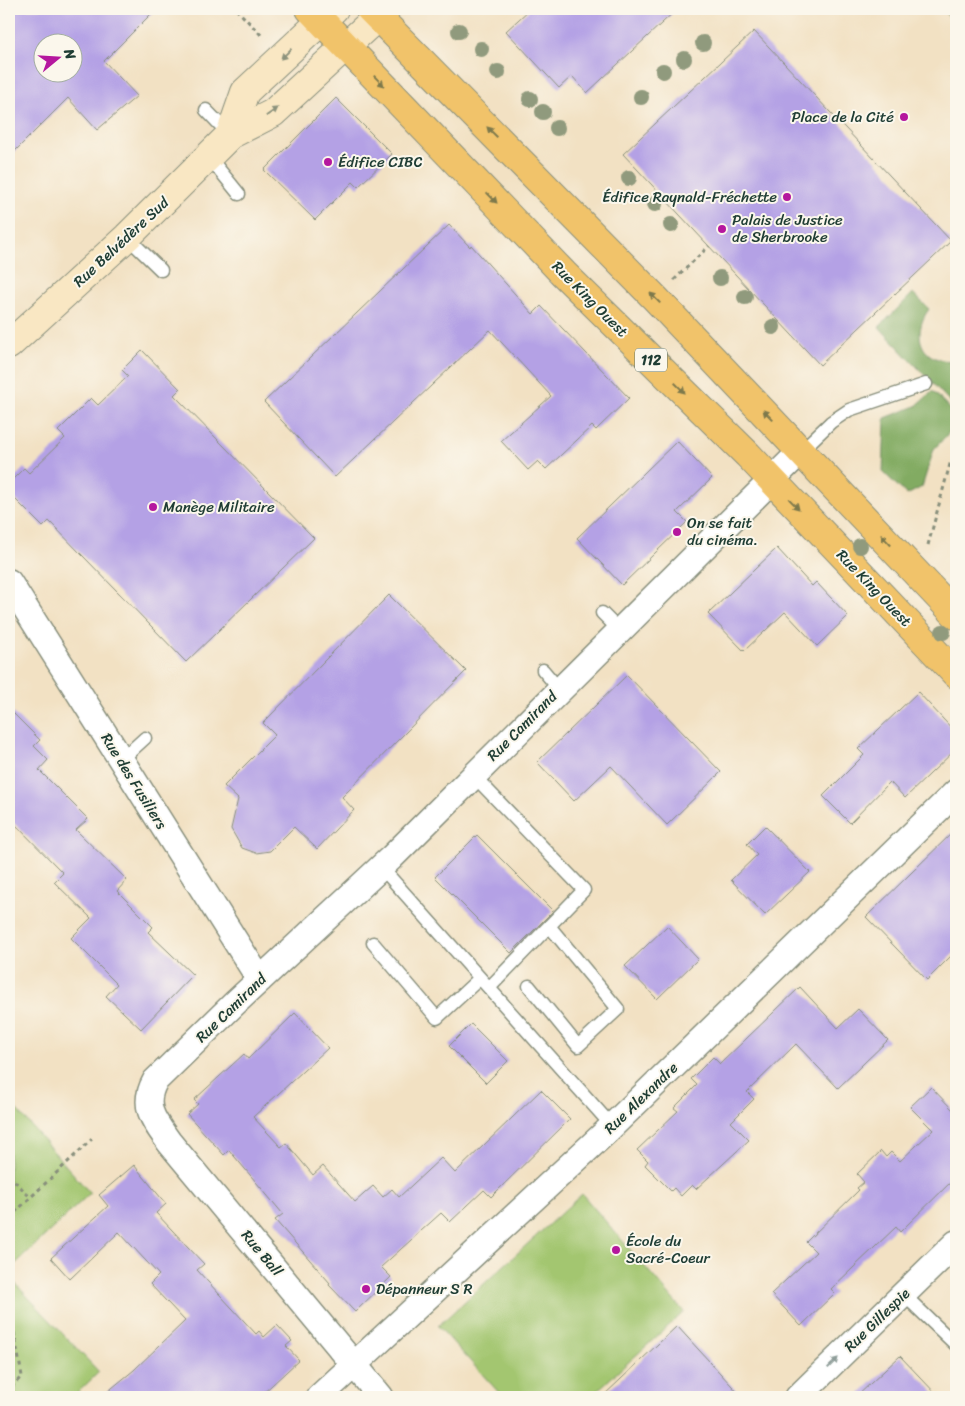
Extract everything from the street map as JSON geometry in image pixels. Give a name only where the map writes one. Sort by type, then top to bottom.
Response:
[{"type":"main road","name":"Rue Belvédère Sud","points":[[9,345],[127,237],[230,134],[272,113],[345,46],[378,11]]},
{"type":"main road","points":[[378,11],[802,450],[956,615]]},
{"type":"main road","name":"Rue Belvédère Sud","points":[[230,134],[245,92],[283,58],[322,13]]},
{"type":"main road","name":"Rue King Ouest","points":[[322,13],[345,46],[564,274],[770,479],[956,674]]},
{"type":"street","name":"Rue Camirand","points":[[149,1106],[148,1093],[155,1081],[380,867],[620,631],[770,479],[802,450]]},
{"type":"street","name":"Rue des Fusiliers","points":[[9,582],[260,980]]},
{"type":"street","name":"Rue Alexandre","points":[[319,1397],[612,1126],[956,792]]},
{"type":"street","name":"Rue Ball","points":[[149,1106],[154,1121],[169,1142],[381,1397]]},
{"type":"street","name":"Rue Gillespie","points":[[798,1397],[956,1244]]},
{"type":"lane","points":[[206,110],[230,134]]},
{"type":"lane","points":[[209,157],[239,194]]},
{"type":"lane","points":[[127,237],[161,270]]},
{"type":"lane","name":"Rue Camirand","points":[[802,450],[844,413],[926,384]]},
{"type":"lane","points":[[602,613],[620,631]]},
{"type":"lane","points":[[543,670],[560,689]]},
{"type":"lane","points":[[121,760],[145,738]]},
{"type":"lane","points":[[473,775],[584,890],[489,988]]},
{"type":"lane","points":[[380,867],[612,1126]]},
{"type":"lane","points":[[529,986],[578,1046],[618,1009],[550,927]]},
{"type":"lane","points":[[373,944],[436,1018],[480,978]]},
{"type":"lane","points":[[903,1294],[956,1345]]},
{"type":"path","points":[[236,9],[283,58]]},
{"type":"path","points":[[655,298],[709,246]]},
{"type":"path","points":[[919,575],[950,464],[956,456]]},
{"type":"path","points":[[9,1218],[92,1139]]},
{"type":"path","points":[[9,1175],[30,1198]]},
{"type":"path","points":[[9,1326],[14,1332],[22,1376],[9,1390]]},
{"type":"green space","points":[[941,9],[956,9],[956,24]]},
{"type":"green space","points":[[913,293],[929,309],[920,329],[920,338],[923,346],[935,358],[956,360],[956,408],[879,327]]},
{"type":"green space","points":[[933,391],[956,415],[956,425],[934,449],[922,487],[907,495],[883,472],[885,418],[916,406]]},
{"type":"green space","points":[[9,1101],[90,1193],[9,1270]]},
{"type":"green space","points":[[582,1194],[684,1312],[590,1397],[503,1397],[438,1326]]},
{"type":"green space","points":[[9,1277],[99,1372],[73,1397],[9,1397]]},
{"type":"building","points":[[9,9],[156,9],[104,61],[137,96],[97,130],[68,98],[9,157]]},
{"type":"building","points":[[530,9],[677,9],[587,93],[572,76],[559,88],[506,31]]},
{"type":"building","name":"Édifice Raynald-Fréchette","points":[[754,31],[951,241],[820,365],[623,154]]},
{"type":"building","name":"Édifice CIBC","points":[[336,98],[392,154],[358,187],[353,182],[315,220],[264,170]]},
{"type":"building","points":[[449,225],[470,247],[471,245],[533,314],[541,306],[629,398],[596,430],[592,426],[546,469],[538,461],[528,470],[501,441],[551,396],[490,330],[335,477],[264,402]]},
{"type":"building","name":"Manège Militaire","points":[[142,350],[180,389],[174,395],[314,538],[186,662],[49,521],[43,527],[9,493],[9,483],[24,468],[29,473],[65,438],[58,431],[91,398],[98,405],[128,376],[122,370]]},
{"type":"building","points":[[677,441],[712,478],[677,512],[687,522],[622,585],[577,538]]},
{"type":"building","points":[[777,548],[812,586],[816,582],[848,616],[817,646],[785,612],[744,651],[708,614]]},
{"type":"building","points":[[389,595],[466,671],[342,797],[354,810],[317,849],[294,827],[270,851],[256,853],[242,848],[231,829],[238,799],[224,786],[275,735],[263,723]]},
{"type":"building","points":[[627,675],[721,772],[667,825],[611,766],[574,801],[537,762]]},
{"type":"building","points":[[918,692],[956,733],[956,749],[905,798],[890,782],[850,823],[823,796],[864,755],[858,749]]},
{"type":"building","points":[[9,709],[40,740],[34,746],[48,760],[39,770],[88,819],[76,830],[127,880],[117,891],[153,927],[148,932],[193,975],[141,1029],[106,996],[117,984],[71,938],[91,918],[54,882],[63,873],[9,818]]},
{"type":"building","points":[[765,826],[810,872],[765,915],[731,880],[757,855],[747,844]]},
{"type":"building","points":[[956,829],[956,951],[927,980],[866,917]]},
{"type":"building","points":[[477,835],[553,911],[511,953],[435,877]]},
{"type":"building","points":[[667,926],[698,959],[657,999],[625,966]]},
{"type":"building","points":[[800,987],[838,1028],[858,1009],[888,1040],[838,1088],[796,1044],[747,1092],[754,1099],[731,1122],[749,1140],[696,1189],[692,1185],[681,1196],[674,1188],[671,1191],[645,1165],[648,1161],[637,1150],[678,1111],[674,1108],[697,1085],[691,1079],[713,1057],[720,1064]]},
{"type":"building","points":[[295,1013],[328,1048],[253,1117],[281,1147],[286,1143],[313,1175],[323,1166],[355,1202],[373,1186],[383,1197],[392,1189],[399,1197],[441,1158],[455,1173],[541,1090],[570,1119],[491,1197],[484,1190],[450,1222],[441,1213],[381,1267],[391,1277],[355,1312],[329,1285],[330,1283],[275,1220],[283,1214],[229,1150],[224,1155],[187,1114],[198,1104],[194,1100],[244,1054],[248,1059]]},
{"type":"building","points":[[471,1024],[508,1061],[486,1083],[449,1046]]},
{"type":"building","points":[[931,1087],[953,1110],[956,1107],[956,1177],[900,1232],[896,1227],[831,1289],[835,1293],[801,1326],[771,1294],[816,1252],[806,1242],[859,1190],[857,1188],[864,1182],[857,1174],[881,1151],[886,1157],[891,1152],[900,1161],[933,1130],[910,1107]]},
{"type":"building","points":[[134,1165],[166,1204],[156,1213],[204,1264],[197,1270],[256,1334],[259,1331],[264,1337],[277,1325],[292,1341],[286,1346],[299,1360],[259,1397],[101,1397],[134,1370],[185,1321],[150,1284],[159,1275],[119,1232],[70,1279],[51,1258],[108,1206],[99,1195]]},
{"type":"building","points":[[677,1326],[742,1397],[602,1397]]},
{"type":"building","points":[[900,1356],[939,1397],[856,1397]]},
{"type":"place","name":"Place de la Cité","points":[[904,117]]},
{"type":"place","name":"Édifice CIBC","points":[[328,162]]},
{"type":"place","name":"Édifice Raynald-Fréchette","points":[[787,197]]},
{"type":"place","name":"Palais de Justice de Sherbrooke","points":[[722,229]]},
{"type":"place","name":"Manège Militaire","points":[[153,507]]},
{"type":"place","name":"On se fait du cinéma.","points":[[677,532]]},
{"type":"place","name":"École du Sacré-Coeur","points":[[616,1250]]},
{"type":"place","name":"Dépanneur S R","points":[[366,1289]]}]
